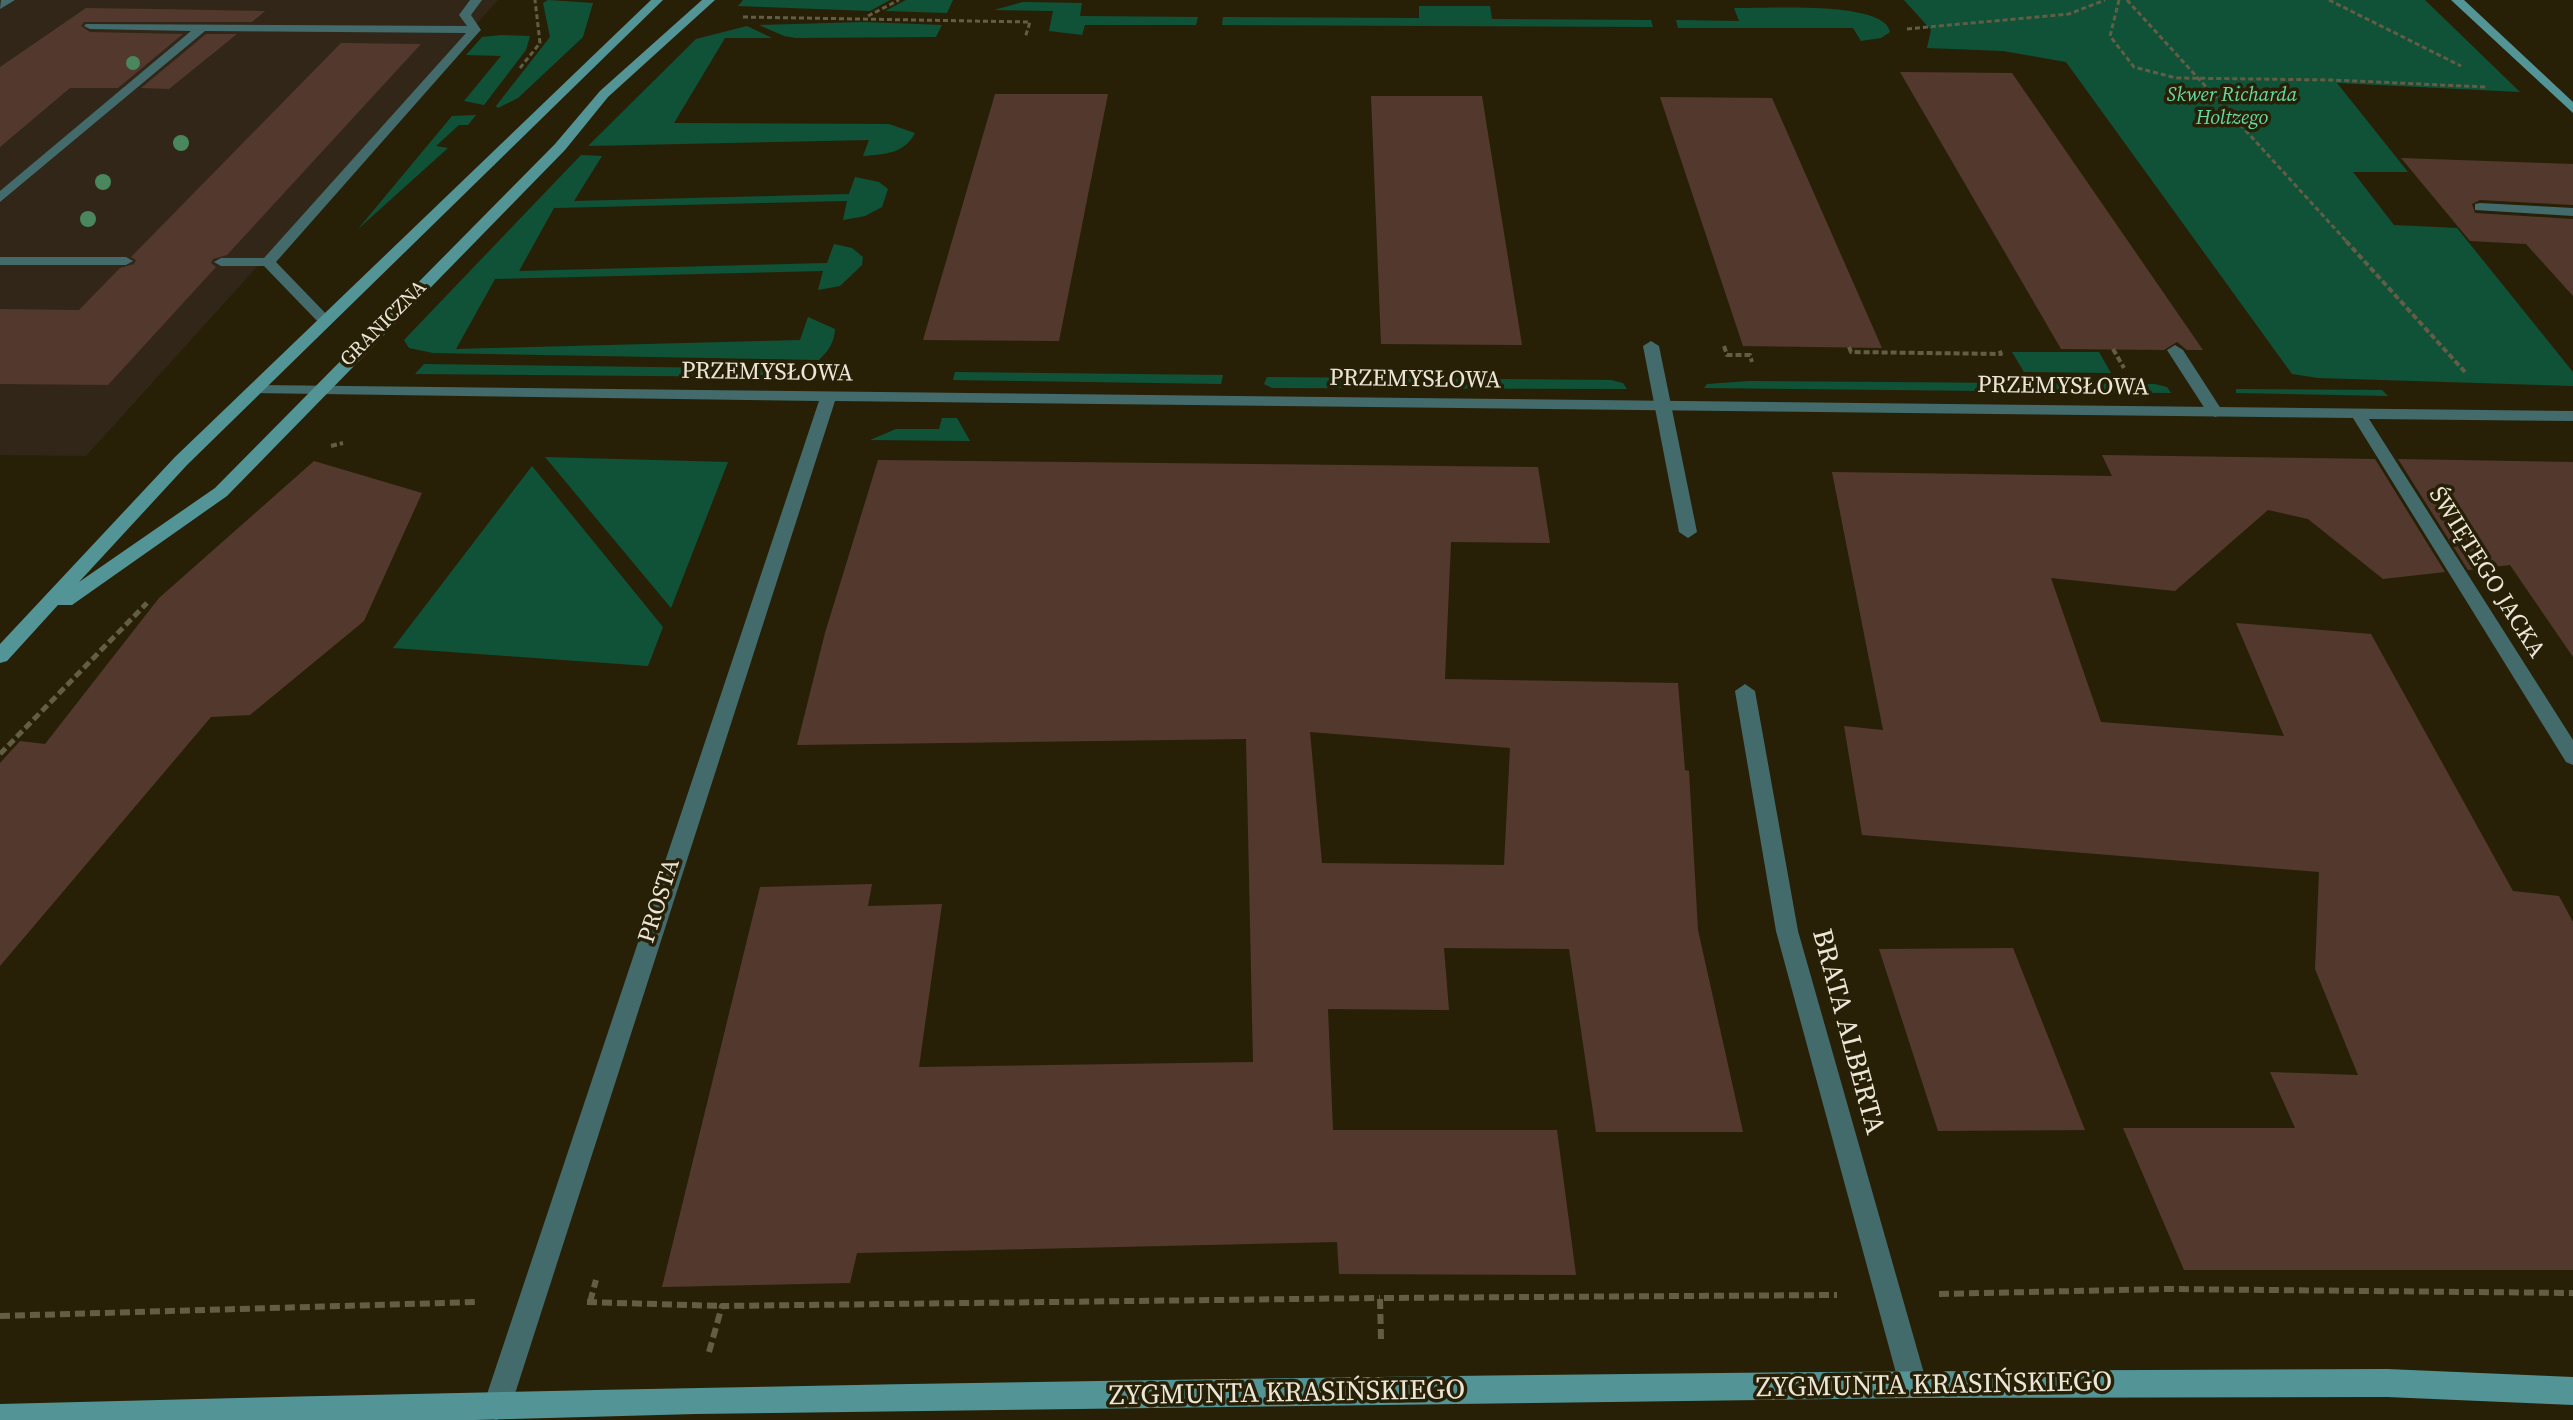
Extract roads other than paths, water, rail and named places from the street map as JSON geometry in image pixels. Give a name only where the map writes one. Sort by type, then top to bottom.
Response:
[{"type":"street","points":[[0,6],[9,0]]},
{"type":"street","points":[[475,30],[465,15],[476,0]]},
{"type":"street","name":"GRANICZNA","points":[[0,656],[181,461],[657,0]]},
{"type":"street","name":"GRANICZNA","points":[[35,621],[221,492],[560,147],[604,94],[709,0]]},
{"type":"street","points":[[2457,0],[2573,109]]},
{"type":"street","points":[[90,26],[475,30]]},
{"type":"street","points":[[0,198],[202,27]]},
{"type":"street","points":[[268,262],[475,30]]},
{"type":"street","points":[[2480,207],[2573,212]]},
{"type":"street","points":[[0,261],[126,261]]},
{"type":"street","points":[[221,262],[268,262],[326,322]]},
{"type":"street","points":[[1651,346],[1688,532]]},
{"type":"street","points":[[2175,350],[2215,412]]},
{"type":"street","name":"PRZEMYSŁOWA","points":[[257,390],[2573,416]]},
{"type":"street","name":"PROSTA","points":[[497,1406],[529,1300],[828,397]]},
{"type":"street","name":"ŚWIĘTEGO JACKA","points":[[2358,414],[2573,757]]},
{"type":"street","name":"BRATA ALBERTA","points":[[1745,691],[1787,931],[1913,1384]]},
{"type":"street","name":"ZYGMUNTA KRASIŃSKIEGO","points":[[0,1418],[696,1400],[1383,1394],[1913,1384],[2387,1383],[2573,1391]]},
{"type":"park label","name":"Skwer Richarda Holtzego","points":[[2232,108]]}]
